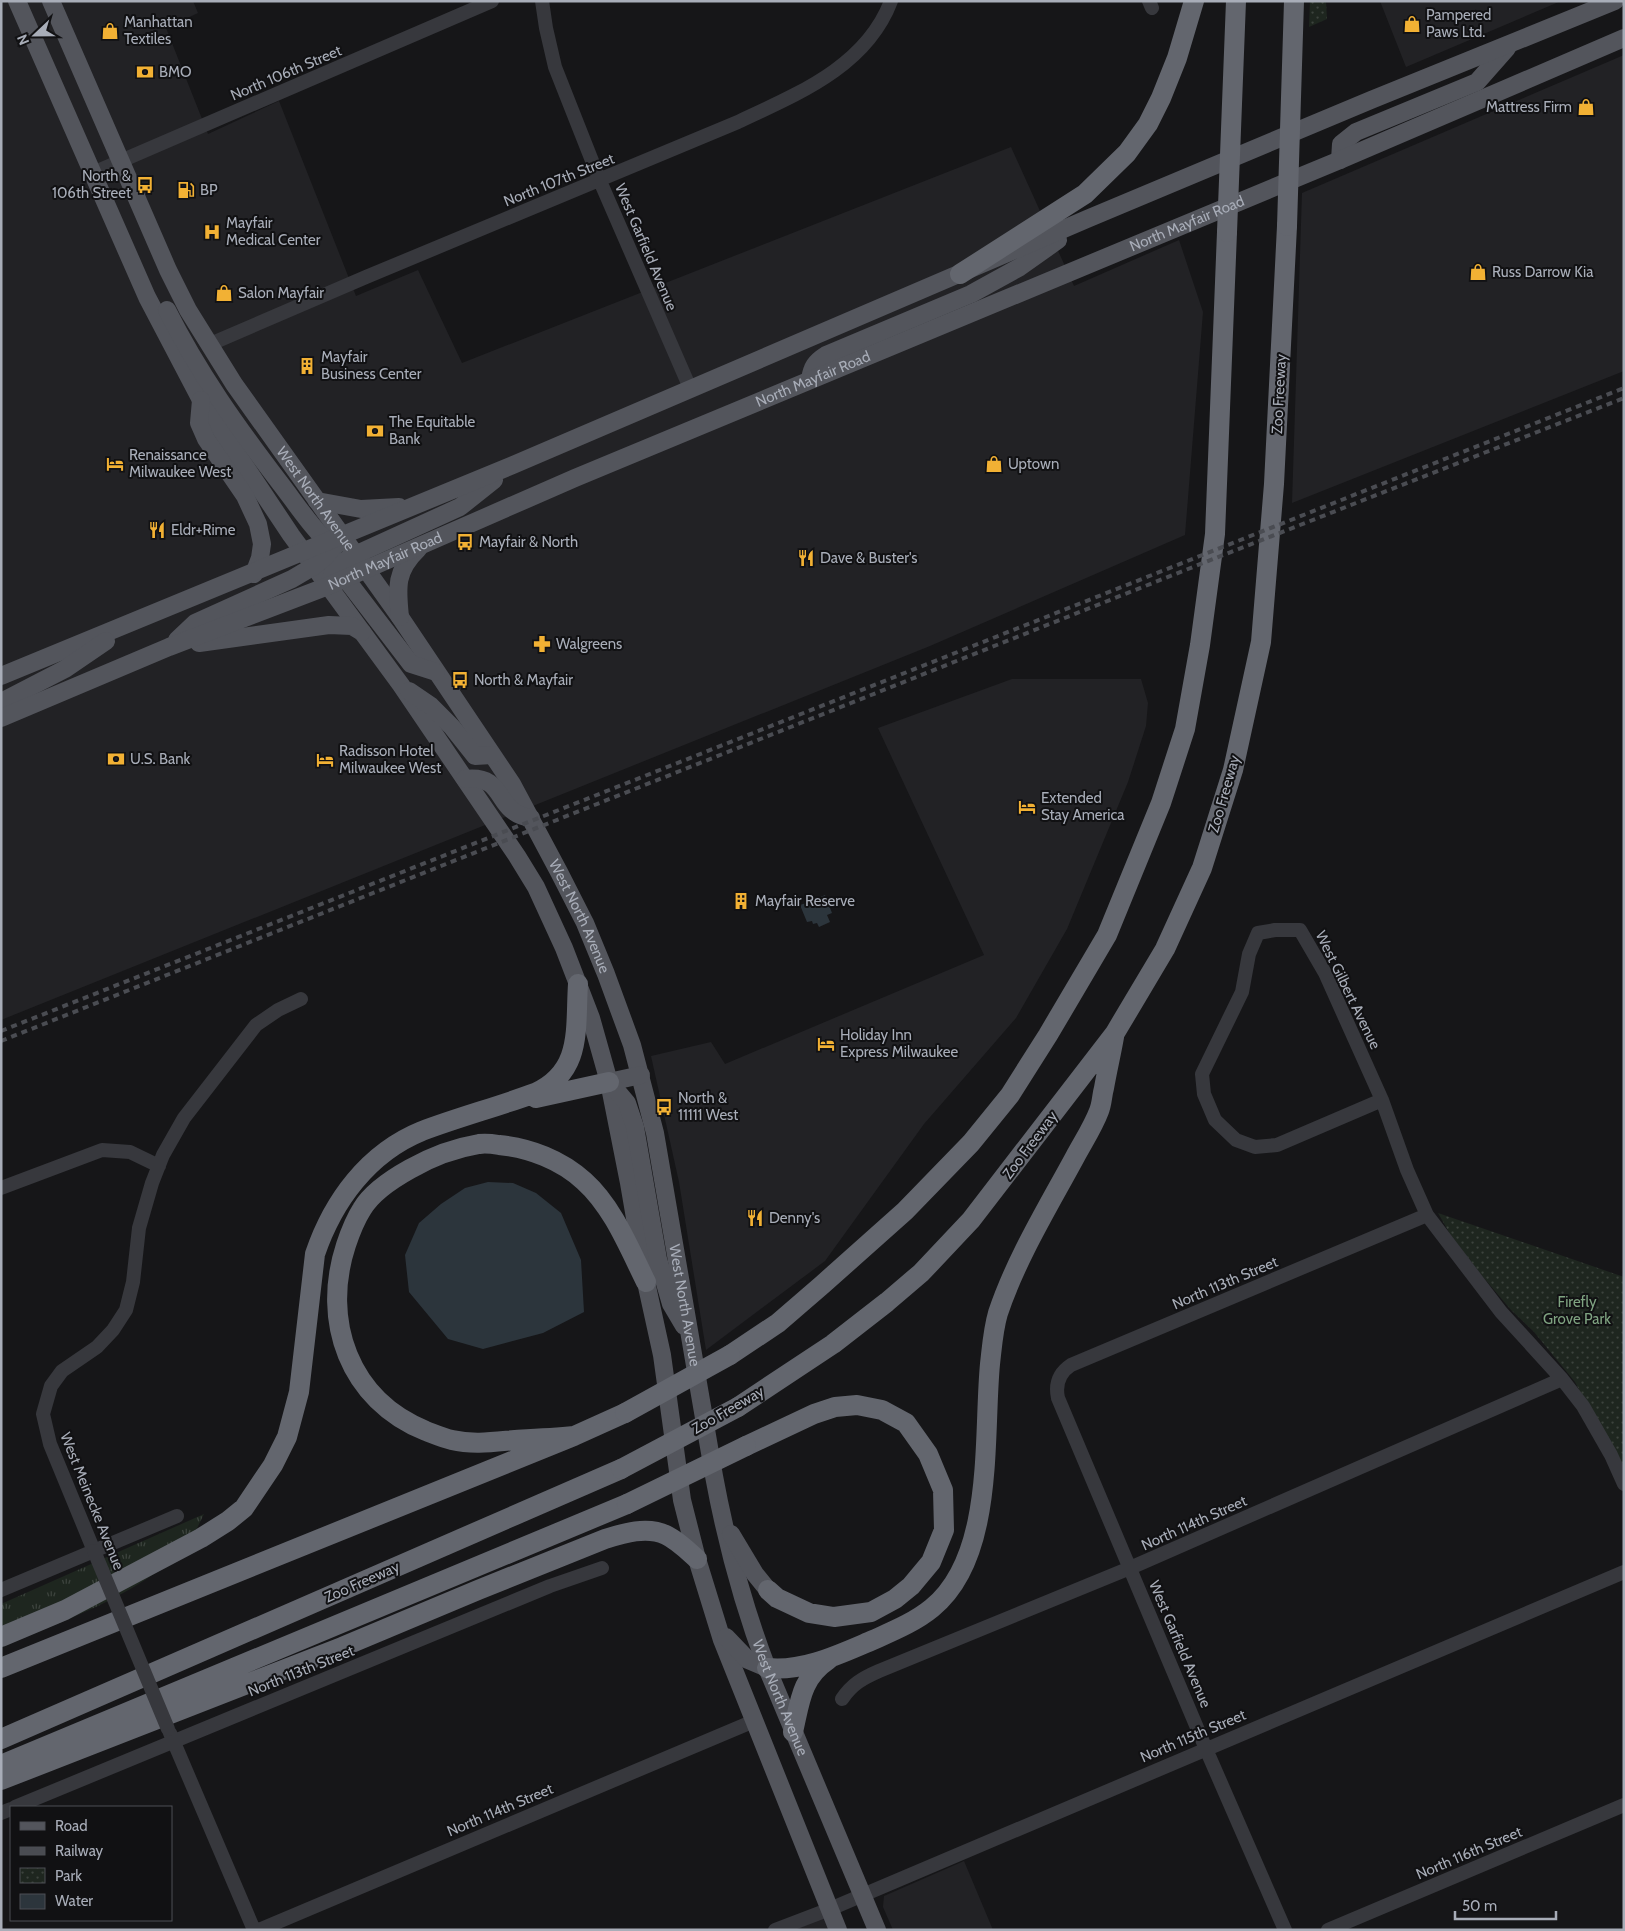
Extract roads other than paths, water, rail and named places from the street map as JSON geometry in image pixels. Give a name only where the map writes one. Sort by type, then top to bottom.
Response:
[{"type":"highway","points":[[960,274],[1086,194],[1127,153],[1148,124],[1161,98],[1177,58],[1194,1]]},
{"type":"highway","points":[[1,1668],[574,1436],[625,1413],[730,1355],[778,1323],[906,1211],[971,1143],[1010,1094],[1107,935],[1161,803],[1182,738],[1200,645],[1215,534],[1236,1]]},
{"type":"highway","name":"Zoo Freeway","points":[[1,1739],[621,1469],[738,1406],[833,1344],[921,1273],[971,1220],[1115,1033],[1165,949],[1202,868],[1233,770],[1261,642],[1274,484],[1287,226],[1294,1]]},
{"type":"highway","points":[[1,1637],[65,1610],[201,1538],[228,1521],[244,1508],[273,1465],[287,1437],[299,1392],[315,1254],[329,1219],[356,1178],[371,1163],[392,1147],[421,1132],[548,1087],[570,1061],[575,1042],[578,984]]},
{"type":"highway","points":[[793,1732],[802,1691],[809,1677],[818,1666],[835,1656],[907,1624],[932,1608],[942,1599],[956,1580],[969,1553],[975,1536],[981,1504],[986,1399],[993,1329],[1010,1283],[1099,1110],[1115,1033]]},
{"type":"highway","points":[[493,1108],[609,1082]]},
{"type":"highway","points":[[574,1436],[490,1443],[450,1440],[412,1425],[384,1406],[368,1390],[356,1372],[340,1330],[336,1306],[340,1264],[362,1208],[380,1190],[403,1173],[431,1158],[481,1143],[530,1151],[560,1163],[585,1182],[614,1221],[646,1282]]},
{"type":"highway","points":[[1,1765],[627,1504],[814,1414],[835,1407],[857,1405],[882,1410],[906,1423],[928,1454],[943,1490],[944,1530],[931,1562],[911,1586],[871,1612],[834,1617],[808,1613],[777,1598],[768,1590]]},
{"type":"highway","points":[[1,1780],[342,1647],[605,1539],[621,1534],[649,1530],[668,1535],[697,1559]]},
{"type":"highway","points":[[767,1668],[784,1669],[835,1656]]},
{"type":"main road","name":"West North Avenue","points":[[18,1],[147,297],[201,400],[304,552],[336,556],[365,569],[400,617],[512,784],[585,923],[632,1045],[655,1133],[664,1176],[722,1519],[744,1603],[767,1668],[793,1732],[877,1930]]},
{"type":"main road","points":[[38,1],[72,76],[102,120]]},
{"type":"main road","name":"West North Avenue","points":[[51,1],[120,162],[188,310],[234,384],[318,502],[336,556],[328,586],[401,685],[536,887],[578,984],[591,1018],[609,1082],[646,1282],[662,1355],[682,1500],[697,1559],[719,1629],[838,1930]]},
{"type":"main road","name":"North Mayfair Road","points":[[1,676],[304,552],[336,556],[414,506],[1087,219],[1615,1]]},
{"type":"main road","points":[[1586,54],[1624,28]]},
{"type":"main road","name":"North Mayfair Road","points":[[365,569],[575,478],[1340,160],[1624,38]]},
{"type":"main road","points":[[1340,160],[1341,144],[1356,132],[1477,82],[1511,44]]},
{"type":"main road","points":[[810,379],[812,368],[816,362],[826,355],[971,294],[1020,266],[1087,219]]},
{"type":"main road","points":[[122,241],[150,277],[174,324],[226,410],[336,556],[411,664],[436,672]]},
{"type":"main road","points":[[201,400],[199,423],[206,439],[245,496],[258,524],[262,544],[260,558],[254,574]]},
{"type":"main road","points":[[169,647],[195,623],[292,579],[336,556],[460,507],[513,465]]},
{"type":"main road","points":[[318,502],[361,509],[414,506]]},
{"type":"main road","points":[[400,617],[398,595],[401,569],[421,546]]},
{"type":"main road","name":"North Mayfair Road","points":[[1,718],[169,647],[328,586],[336,556]]},
{"type":"main road","points":[[1,702],[65,669],[133,622]]},
{"type":"main road","points":[[169,647],[329,625],[352,626],[362,632]]},
{"type":"main road","points":[[401,685],[431,706],[475,756],[492,755]]},
{"type":"main road","points":[[465,779],[478,778],[486,780],[497,790],[511,810],[521,817],[531,818]]},
{"type":"main road","points":[[641,1075],[609,1082],[627,1103],[635,1127],[658,1259],[671,1304],[691,1338]]},
{"type":"main road","points":[[722,1519],[755,1574],[768,1590]]},
{"type":"main road","points":[[719,1629],[745,1658],[767,1668]]},
{"type":"street","name":"North 106th Street","points":[[93,173],[492,1]]},
{"type":"street","name":"West Garfield Avenue","points":[[542,1],[555,67],[600,181],[690,388]]},
{"type":"street","name":"North 107th Street","points":[[208,345],[738,122],[814,85],[834,72],[862,47],[874,33],[891,1]]},
{"type":"street","name":"West Gilbert Avenue","points":[[1382,1100],[1277,1145],[1255,1147],[1236,1140],[1215,1120],[1204,1094],[1202,1074],[1242,992],[1249,954],[1258,933],[1275,930],[1300,930],[1325,973],[1382,1100],[1407,1170],[1427,1215],[1501,1312],[1584,1406],[1611,1455],[1624,1484]]},
{"type":"street","name":"West Meinecke Avenue","points":[[254,1930],[170,1735],[50,1444],[43,1414],[51,1386],[62,1371],[97,1347],[113,1330],[126,1310],[133,1282],[140,1228],[158,1166],[184,1118],[256,1025],[278,1010],[301,999]]},
{"type":"street","points":[[1,1188],[102,1150],[130,1152],[158,1166]]},
{"type":"street","name":"North 113th Street","points":[[1058,1398],[1057,1386],[1060,1377],[1065,1369],[1071,1365],[1427,1215]]},
{"type":"street","name":"North 114th Street","points":[[842,1699],[850,1687],[859,1680],[878,1671],[1130,1568],[1562,1379]]},
{"type":"street","name":"West Garfield Avenue","points":[[1058,1398],[1206,1749],[1285,1930]]},
{"type":"street","points":[[1,1590],[177,1516]]},
{"type":"street","name":"North 113th Street","points":[[17,1806],[170,1735],[550,1586],[602,1568]]},
{"type":"street","name":"North 115th Street","points":[[775,1930],[830,1909],[1624,1572]]},
{"type":"street","name":"North 114th Street","points":[[259,1930],[754,1721]]},
{"type":"street","name":"North 116th Street","points":[[1328,1930],[1624,1806]]},
{"type":"water","points":[[825,895],[832,913],[827,915],[830,922],[819,927],[817,923],[807,922],[800,905],[809,902],[811,907],[816,905],[814,900]]},
{"type":"water","points":[[488,1182],[513,1183],[536,1193],[561,1213],[581,1260],[584,1312],[543,1333],[483,1349],[448,1339],[409,1292],[405,1255],[419,1223],[441,1204],[465,1188]]},
{"type":"railway","points":[[1,1031],[1624,388]]},
{"type":"railway","points":[[1,1041],[1203,563],[1624,398]]},
{"type":"place","name":"Pampered Paws Ltd.","points":[[1412,24]]},
{"type":"place","name":"Manhattan Textiles","points":[[110,31]]},
{"type":"place","name":"BMO","points":[[145,72]]},
{"type":"place","name":"Mattress Firm","points":[[1586,107]]},
{"type":"place","name":"North & 106th Street","points":[[145,185]]},
{"type":"place","name":"BP","points":[[186,190]]},
{"type":"place","name":"Mayfair Medical Center","points":[[212,232]]},
{"type":"place","name":"Russ Darrow Kia","points":[[1478,272]]},
{"type":"place","name":"Salon Mayfair","points":[[224,293]]},
{"type":"place","name":"Mayfair Business Center","points":[[307,366]]},
{"type":"place","name":"The Equitable Bank","points":[[375,431]]},
{"type":"place","name":"Renaissance Milwaukee West","points":[[115,464]]},
{"type":"place","name":"Uptown","points":[[994,464]]},
{"type":"place","name":"Eldr+Rime","points":[[157,530]]},
{"type":"place","name":"Mayfair & North","points":[[465,542]]},
{"type":"place","name":"Dave & Buster's","points":[[806,558]]},
{"type":"place","name":"Walgreens","points":[[542,644]]},
{"type":"place","name":"North & Mayfair","points":[[460,680]]},
{"type":"place","name":"U.S. Bank","points":[[116,759]]},
{"type":"place","name":"Radisson Hotel Milwaukee West","points":[[325,760]]},
{"type":"place","name":"Extended Stay America","points":[[1027,807]]},
{"type":"place","name":"Mayfair Reserve","points":[[741,901]]},
{"type":"place","name":"Holiday Inn Express Milwaukee","points":[[826,1044]]},
{"type":"place","name":"North & 11111 West","points":[[664,1107]]},
{"type":"place","name":"Denny's","points":[[755,1218]]},
{"type":"park label","name":"Firefly Grove Park","points":[[1577,1310]]}]
